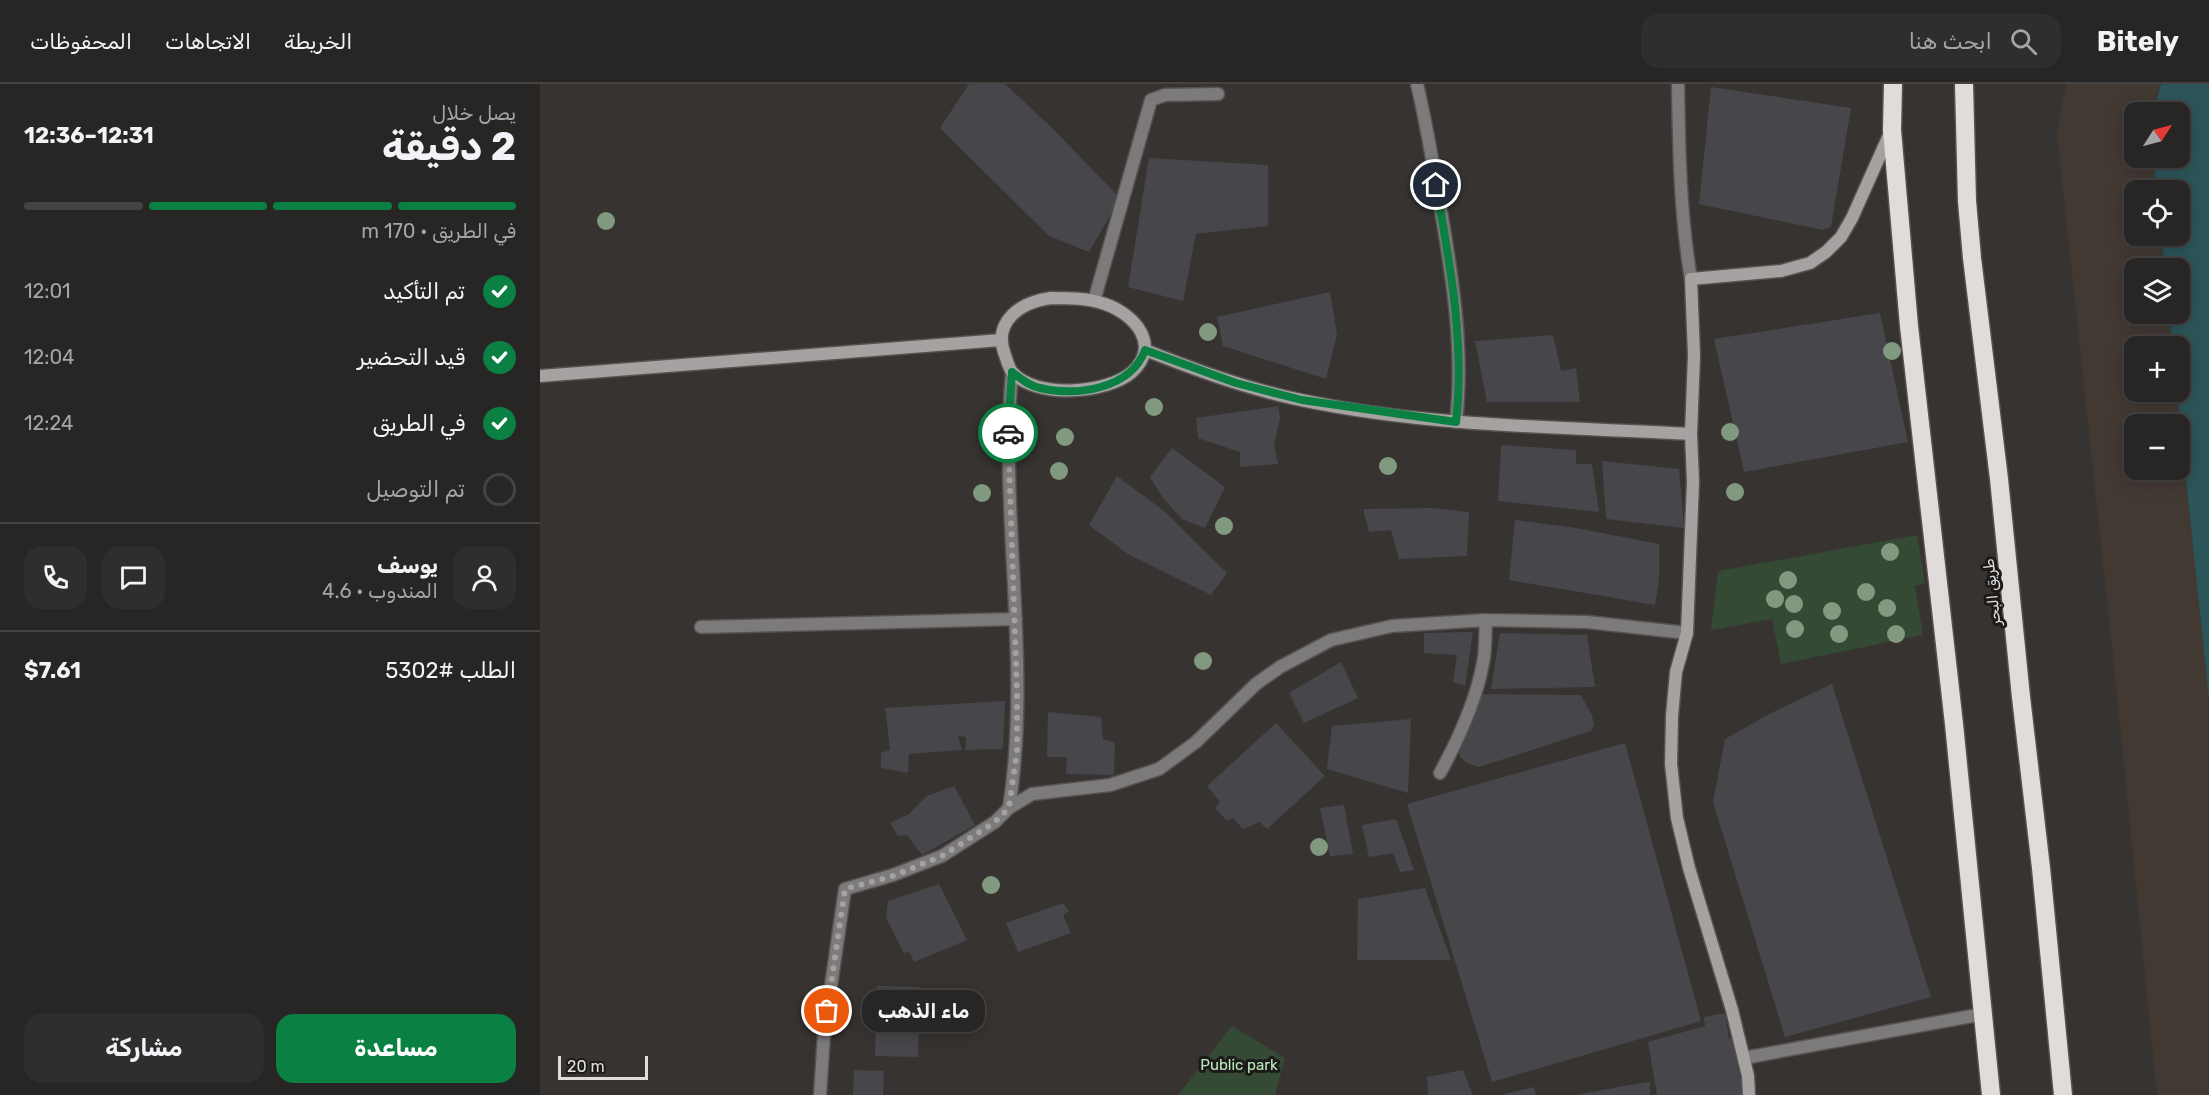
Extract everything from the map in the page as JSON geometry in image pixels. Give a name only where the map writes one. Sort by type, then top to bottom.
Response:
[{"type":"highway","points":[[1893,84],[1892,130],[1909,326],[1954,724],[1991,1095]]},
{"type":"highway","name":"طريق البحر","points":[[1964,84],[1967,201],[1972,258],[1999,479],[2063,1095]]},
{"type":"street","points":[[1417,84],[1438,195],[1455,309],[1460,373],[1456,422]]},
{"type":"street","points":[[1678,84],[1683,233],[1691,279],[1694,355],[1691,434],[1693,482],[1687,633],[1676,672],[1671,764],[1677,818],[1689,868],[1721,969],[1744,1058],[1749,1095]]},
{"type":"street","points":[[1095,301],[1151,100],[1164,95],[1218,94]]},
{"type":"street","points":[[1691,279],[1781,271],[1810,262],[1826,252],[1841,237],[1852,218],[1892,130]]},
{"type":"street","points":[[1009,808],[1017,751],[1016,619],[1008,424],[1012,372],[1001,340],[1005,326],[1013,314],[1024,305],[1037,300],[1051,298],[1095,301],[1118,309],[1128,316],[1145,338],[1142,360],[1132,372],[1121,379],[1091,388],[1073,391],[1038,388],[1012,372]]},
{"type":"street","points":[[540,376],[1001,340]]},
{"type":"street","points":[[1145,350],[1236,383],[1302,400],[1456,422],[1691,434]]},
{"type":"street","points":[[701,627],[1016,619]]},
{"type":"street","points":[[820,1095],[824,1034],[845,889],[893,876],[942,856],[995,822],[1009,808],[1032,794],[1110,785],[1159,769],[1203,735],[1256,684],[1280,667],[1331,640],[1392,626],[1486,620],[1587,622],[1687,633]]},
{"type":"street","points":[[1440,773],[1452,750],[1475,690],[1483,663],[1486,620]]},
{"type":"street","points":[[1744,1058],[1983,1014]]},
{"type":"shaded area","points":[[2066,84],[2160,84],[2156,102],[2124,102],[2124,168],[2154,168],[2155,180],[2124,180],[2124,246],[2162,246],[2164,258],[2124,258],[2124,324],[2170,324],[2172,336],[2124,336],[2124,402],[2178,402],[2179,414],[2124,414],[2124,480],[2186,480],[2209,700],[2209,1095],[2157,1095],[2057,134]]},
{"type":"green space","points":[[1917,535],[1925,583],[1915,586],[1923,635],[1781,664],[1772,619],[1711,630],[1718,571]]},
{"type":"green space","name":"Public park","points":[[1232,1026],[1285,1058],[1275,1095],[1178,1095]]},
{"type":"water","points":[[2161,84],[2209,84],[2209,700],[2186,480],[2190,480],[2190,414],[2179,414],[2178,402],[2190,402],[2190,336],[2172,336],[2170,324],[2190,324],[2190,258],[2164,258],[2162,246],[2190,246],[2190,180],[2155,180],[2154,168],[2190,168],[2190,102],[2156,102]]},
{"type":"building","points":[[969,84],[1005,84],[1051,127],[1120,198],[1089,252],[1049,236],[940,128]]},
{"type":"building","points":[[1711,87],[1851,108],[1831,227],[1823,230],[1699,204]]},
{"type":"building","points":[[1149,158],[1268,165],[1268,226],[1196,234],[1183,301],[1128,287]]},
{"type":"building","points":[[1330,292],[1337,334],[1326,379],[1223,346],[1217,317]]},
{"type":"building","points":[[1880,313],[1908,442],[1744,472],[1714,339]]},
{"type":"building","points":[[1553,335],[1561,371],[1576,368],[1580,402],[1487,402],[1475,341]]},
{"type":"building","points":[[1278,406],[1280,418],[1274,445],[1278,464],[1240,467],[1240,452],[1198,438],[1196,418]]},
{"type":"building","points":[[1501,445],[1576,450],[1576,464],[1592,464],[1599,512],[1498,501]]},
{"type":"building","points":[[1172,448],[1225,487],[1205,528],[1182,519],[1163,498],[1150,477]]},
{"type":"building","points":[[1602,461],[1679,469],[1684,528],[1606,519]]},
{"type":"building","points":[[1117,476],[1164,511],[1227,573],[1211,595],[1128,554],[1089,525]]},
{"type":"building","points":[[1432,508],[1469,512],[1467,556],[1399,559],[1391,530],[1369,532],[1364,513],[1364,509]]},
{"type":"building","points":[[1515,520],[1576,528],[1659,544],[1659,579],[1655,605],[1509,580]]},
{"type":"building","points":[[1473,632],[1465,686],[1453,682],[1457,655],[1424,653],[1424,633]]},
{"type":"building","points":[[1500,633],[1587,635],[1595,687],[1491,689]]},
{"type":"building","points":[[1341,662],[1358,698],[1304,723],[1289,693]]},
{"type":"building","points":[[1832,684],[1931,997],[1785,1037],[1713,802],[1725,739],[1771,713]]},
{"type":"building","points":[[1478,694],[1581,695],[1594,725],[1591,731],[1479,767],[1467,763],[1460,757],[1459,751]]},
{"type":"building","points":[[1005,701],[1003,749],[965,750],[966,737],[958,736],[962,750],[909,754],[908,773],[881,768],[881,753],[890,750],[885,708]]},
{"type":"building","points":[[1048,712],[1101,717],[1103,739],[1115,743],[1114,775],[1066,774],[1067,757],[1047,757]]},
{"type":"building","points":[[1411,719],[1408,793],[1327,769],[1332,726]]},
{"type":"building","points":[[1276,723],[1325,776],[1267,829],[1260,822],[1243,829],[1233,818],[1227,821],[1215,808],[1220,802],[1207,786]]},
{"type":"building","points":[[1625,743],[1701,1021],[1492,1082],[1407,804]]},
{"type":"building","points":[[954,786],[975,825],[922,855],[907,835],[898,836],[890,823],[909,814],[927,796]]},
{"type":"building","points":[[1344,805],[1353,854],[1330,856],[1320,808]]},
{"type":"building","points":[[1396,819],[1414,870],[1400,872],[1393,853],[1369,857],[1362,825]]},
{"type":"building","points":[[939,884],[967,940],[914,962],[909,951],[904,954],[886,917],[888,901]]},
{"type":"building","points":[[1425,888],[1451,960],[1357,960],[1358,899]]},
{"type":"building","points":[[1063,903],[1069,911],[1063,915],[1071,933],[1018,952],[1006,923]]},
{"type":"building","points":[[877,986],[920,987],[918,1057],[875,1056]]},
{"type":"building","points":[[1725,1013],[1729,1038],[1733,1039],[1744,1095],[1657,1095],[1648,1042],[1705,1026],[1704,1017]]},
{"type":"building","points":[[854,1070],[884,1071],[883,1095],[853,1095]]},
{"type":"building","points":[[1463,1070],[1473,1095],[1428,1095],[1427,1077]]},
{"type":"building","points":[[1650,1082],[1650,1095],[1576,1095],[1624,1086]]},
{"type":"building","points":[[1534,1087],[1536,1095],[1505,1095],[1505,1094]]},
{"type":"way so far","points":[[827,1011],[845,889],[893,876],[942,856],[995,822],[1009,808],[1017,751],[1017,692],[1008,433]]},
{"type":"place","name":"ماء الذهب","points":[[827,1011]]},
{"type":"route","points":[[1008,433],[1012,372],[1038,388],[1073,391],[1121,379],[1132,372],[1142,360],[1145,350],[1266,392],[1333,406],[1456,422],[1460,373],[1455,309],[1436,185]]}]
